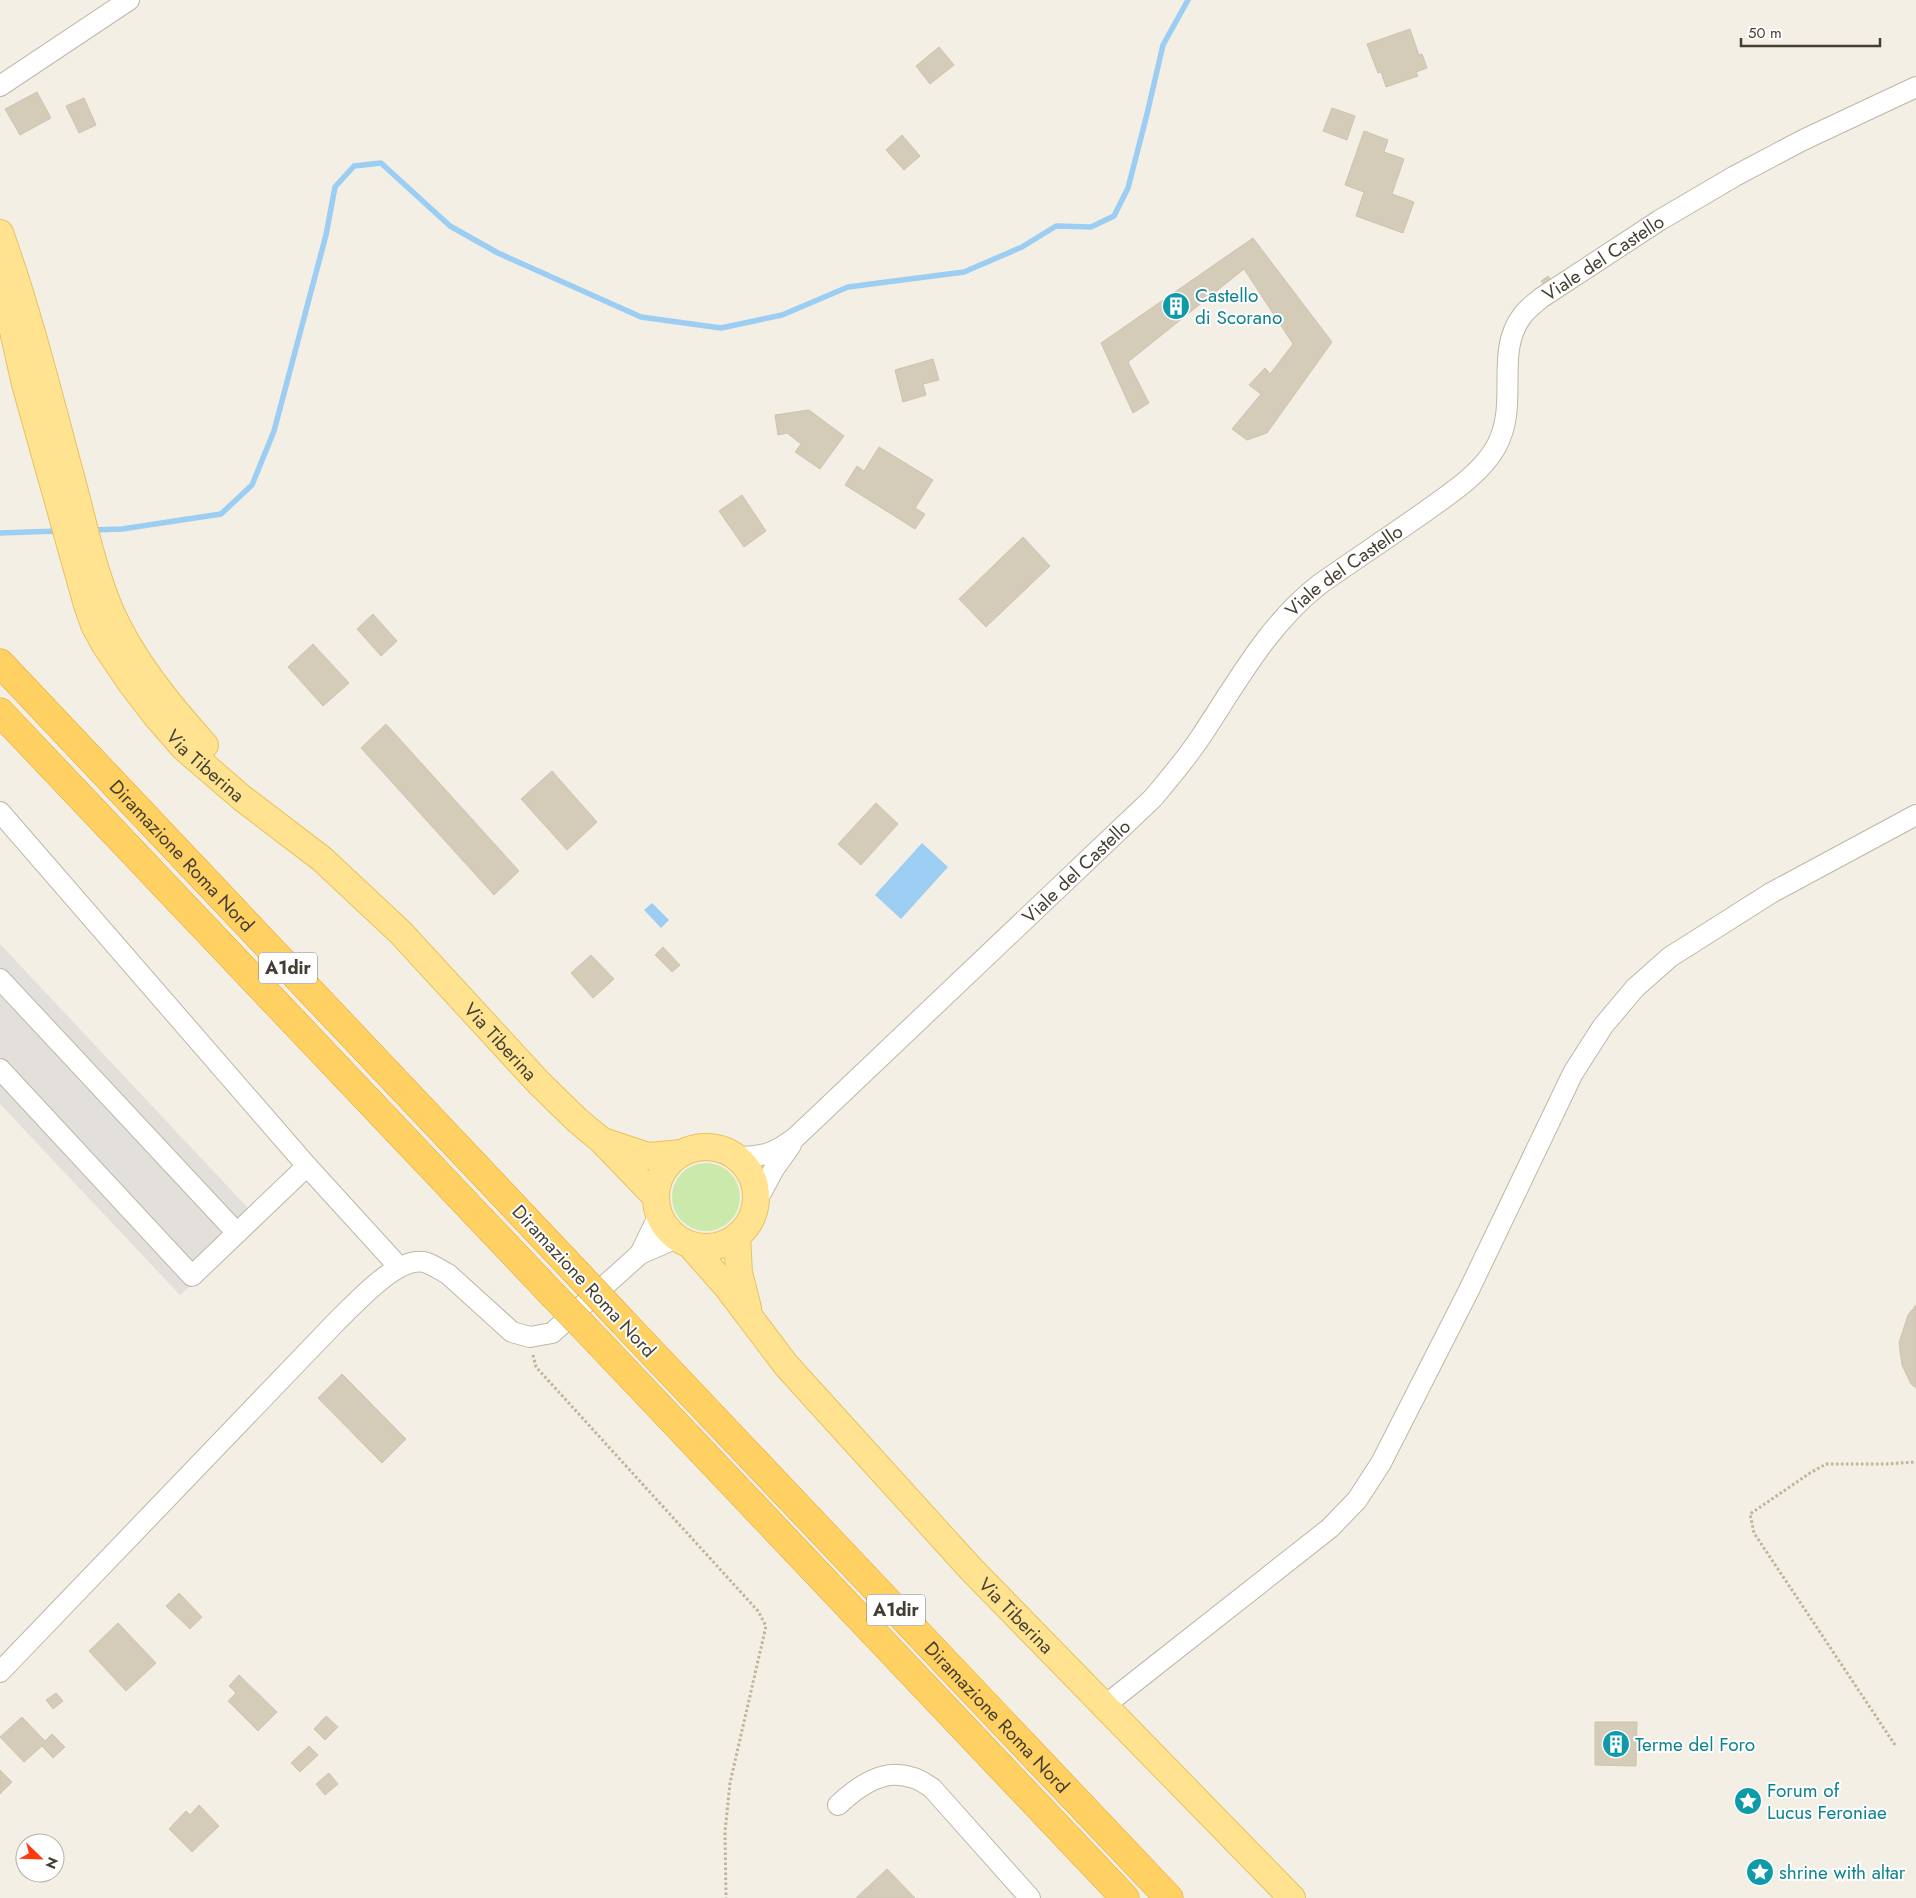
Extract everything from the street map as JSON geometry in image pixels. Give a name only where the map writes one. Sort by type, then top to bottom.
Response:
[{"type":"highway","name":"Diramazione Roma Nord","points":[[0,663],[1169,1898]]},
{"type":"highway","name":"Diramazione Roma Nord","points":[[0,712],[1124,1898]]},
{"type":"main road","points":[[0,233],[24,304],[66,497]]},
{"type":"main road","points":[[0,273],[25,384],[66,497]]},
{"type":"main road","name":"Via Tiberina","points":[[66,497],[84,565],[122,633],[150,678],[171,705],[228,770],[401,933],[545,1089],[601,1140]]},
{"type":"main road","points":[[601,1140],[641,1154],[662,1155],[682,1153]]},
{"type":"main road","points":[[601,1140],[657,1206],[666,1228],[684,1241],[706,1247],[722,1244],[737,1236],[749,1221],[755,1204],[755,1190],[745,1166],[735,1157],[723,1150],[709,1147],[695,1148],[682,1153],[671,1161],[663,1171],[658,1184],[657,1206]]},
{"type":"main road","points":[[737,1236],[739,1272],[752,1321]]},
{"type":"main road","name":"Via Tiberina","points":[[684,1241],[727,1287],[786,1365],[971,1569],[1292,1898]]},
{"type":"street","points":[[0,86],[129,0]]},
{"type":"street","name":"Viale del Castello","points":[[796,1138],[1152,798],[1199,740],[1264,642],[1307,595],[1438,502],[1484,463],[1498,442],[1505,422],[1508,393],[1507,360],[1510,341],[1517,324],[1528,308],[1628,241],[1700,196],[1803,140],[1916,87]]},
{"type":"street","points":[[0,812],[307,1166],[399,1267]]},
{"type":"street","points":[[1104,1706],[1330,1528],[1357,1500],[1381,1464],[1425,1377],[1573,1072],[1603,1026],[1635,988],[1670,957],[1771,893],[1916,815]]},
{"type":"street","points":[[0,979],[237,1233]]},
{"type":"street","points":[[0,1069],[192,1276],[307,1166]]},
{"type":"street","points":[[735,1157],[770,1154],[796,1138]]},
{"type":"street","points":[[755,1204],[774,1169],[796,1138]]},
{"type":"street","points":[[640,1254],[657,1206]]},
{"type":"street","points":[[0,1672],[337,1321],[372,1288],[399,1267],[411,1262],[423,1262],[436,1267],[448,1274],[512,1332],[530,1337],[552,1333],[640,1254],[684,1241]]},
{"type":"street","points":[[838,1805],[867,1782],[892,1774],[912,1776],[932,1788],[1030,1898]]},
{"type":"path","points":[[530,1337],[536,1367],[758,1611],[766,1626],[730,1783],[726,1832],[726,1898]]},
{"type":"path","points":[[1895,1745],[1754,1533],[1750,1514],[1826,1464],[1916,1462]]},
{"type":"green space","points":[[713,1163],[725,1169],[734,1178],[740,1190],[738,1210],[730,1221],[713,1231],[699,1231],[682,1221],[674,1210],[672,1190],[682,1173],[693,1165]]},
{"type":"shaded area","points":[[0,944],[262,1223],[180,1295],[0,1104]]},
{"type":"water","points":[[922,843],[948,867],[901,919],[875,895]]},
{"type":"water","points":[[652,903],[669,920],[661,928],[644,910]]},
{"type":"building","points":[[1410,29],[1419,55],[1422,54],[1427,68],[1416,72],[1418,76],[1386,87],[1381,72],[1378,73],[1367,44]]},
{"type":"building","points":[[939,47],[954,65],[930,84],[916,66]]},
{"type":"building","points":[[37,92],[51,118],[20,135],[5,109]]},
{"type":"building","points":[[84,98],[96,125],[79,133],[66,106]]},
{"type":"building","points":[[1332,108],[1355,116],[1347,140],[1323,131]]},
{"type":"building","points":[[1364,131],[1388,140],[1384,152],[1404,159],[1392,194],[1414,202],[1403,233],[1356,216],[1364,192],[1345,185]]},
{"type":"building","points":[[902,135],[920,156],[904,170],[886,150]]},
{"type":"building","name":"Castello di Scorano","points":[[1253,238],[1332,342],[1267,433],[1247,440],[1232,429],[1261,394],[1249,385],[1265,368],[1270,374],[1293,344],[1244,269],[1128,362],[1149,403],[1133,413],[1101,343]]},
{"type":"building","points":[[1548,276],[1553,282],[1546,287],[1541,281]]},
{"type":"building","points":[[933,359],[939,380],[923,384],[926,395],[903,402],[895,370]]},
{"type":"building","points":[[809,410],[844,436],[820,469],[795,452],[801,444],[787,433],[778,435],[775,415]]},
{"type":"building","points":[[879,447],[933,480],[915,508],[925,514],[915,529],[845,485],[857,466],[864,471]]},
{"type":"building","points":[[742,495],[766,531],[744,547],[719,511]]},
{"type":"building","points":[[1023,537],[1050,566],[986,627],[959,599]]},
{"type":"building","points":[[373,614],[397,641],[381,656],[357,629]]},
{"type":"building","points":[[313,644],[349,683],[323,706],[288,667]]},
{"type":"building","points":[[386,724],[519,871],[494,895],[361,748]]},
{"type":"building","points":[[552,771],[597,822],[567,850],[521,799]]},
{"type":"building","points":[[876,803],[898,824],[861,865],[838,844]]},
{"type":"building","points":[[663,947],[680,965],[672,972],[655,955]]},
{"type":"building","points":[[591,955],[614,979],[593,998],[571,973]]},
{"type":"building","points":[[1916,1305],[1916,1388],[1911,1384],[1902,1365],[1899,1343],[1908,1315]]},
{"type":"building","points":[[342,1374],[406,1439],[382,1463],[318,1398]]},
{"type":"building","points":[[179,1593],[202,1617],[190,1629],[166,1606]]},
{"type":"building","points":[[118,1623],[156,1663],[126,1691],[89,1651]]},
{"type":"building","points":[[239,1675],[277,1712],[258,1731],[228,1701],[236,1693],[229,1686]]},
{"type":"building","points":[[56,1693],[63,1701],[53,1709],[46,1700]]},
{"type":"building","points":[[326,1716],[338,1727],[325,1740],[314,1729]]},
{"type":"building","points":[[22,1717],[45,1741],[52,1734],[65,1747],[53,1758],[42,1746],[24,1762],[0,1737]]},
{"type":"building","name":"Terme del Foro","points":[[1595,1722],[1637,1722],[1636,1766],[1595,1765]]},
{"type":"building","points":[[309,1746],[318,1755],[300,1772],[291,1763]]},
{"type":"building","points":[[0,1770],[12,1782],[0,1794]]},
{"type":"building","points":[[329,1773],[338,1784],[325,1795],[316,1784]]},
{"type":"building","points":[[199,1805],[219,1826],[192,1852],[169,1829],[186,1811],[190,1815]]},
{"type":"building","points":[[887,1869],[915,1898],[856,1898]]},
{"type":"waterway","points":[[92,530],[122,529],[221,514],[252,485],[274,431],[326,235],[335,187],[354,166],[381,163],[450,226],[498,253],[641,317],[721,328],[782,315],[848,287],[964,272],[1022,247],[1056,226],[1091,227],[1114,216],[1128,188],[1163,45],[1188,0]]},
{"type":"waterway","points":[[0,533],[58,531]]},
{"type":"place","name":"Castello di Scorano","points":[[1176,306]]},
{"type":"place","name":"Terme del Foro","points":[[1616,1744]]},
{"type":"place","name":"Forum of Lucus Feroniae","points":[[1748,1801]]},
{"type":"place","name":"shrine with altar","points":[[1760,1872]]}]
